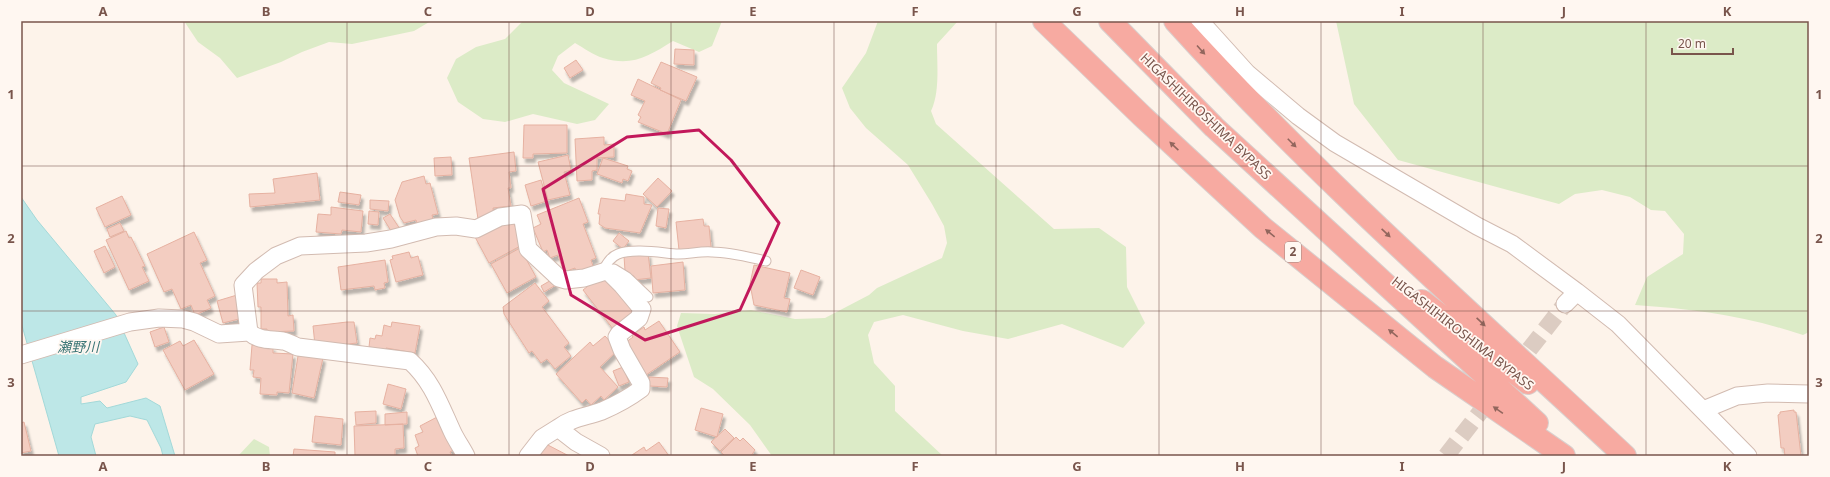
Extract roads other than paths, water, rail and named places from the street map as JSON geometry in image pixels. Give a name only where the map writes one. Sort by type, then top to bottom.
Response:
[{"type":"highway","name":"2","points":[[1044,21],[1142,116],[1263,228],[1435,367],[1564,456]]},
{"type":"highway","name":"HIGASHIHIROSHIMA BYPASS","points":[[1110,21],[1214,127],[1523,410],[1576,456]]},
{"type":"highway","points":[[1175,21],[1230,81],[1338,188],[1625,456]]},
{"type":"highway","name":"HIGASHIHIROSHIMA BYPASS","points":[[1304,210],[1622,456]]},
{"type":"street","points":[[1200,21],[1247,74],[1298,116],[1335,143],[1477,226],[1512,244],[1618,324],[1748,456]]},
{"type":"street","points":[[466,456],[453,432],[432,386],[410,361],[298,347],[284,341],[255,337],[249,332],[243,285],[256,271],[276,256],[300,246],[366,243],[436,227],[456,226],[476,229],[500,217],[522,214],[528,248],[559,278],[566,280],[572,279],[604,268],[642,309],[639,318],[619,334],[617,338],[622,350],[641,383],[641,389],[632,396],[602,411],[569,420],[542,438],[528,456]]},
{"type":"street","points":[[1565,304],[1577,292]]},
{"type":"street","points":[[21,355],[130,322],[170,317],[194,322],[219,334],[249,332]]},
{"type":"street","points":[[1703,410],[1737,396],[1768,393],[1809,394]]},
{"type":"street","points":[[558,428],[576,442],[601,456]]},
{"type":"lane","points":[[648,297],[627,277],[604,268],[612,257],[619,254],[658,251],[679,254],[711,252],[727,253],[766,261]]},
{"type":"water","name":"瀬野川","points":[[21,197],[37,220],[116,315],[138,364],[126,382],[81,397],[81,404],[100,401],[107,408],[146,398],[160,406],[175,456],[163,456],[161,448],[147,420],[130,416],[95,424],[91,437],[96,456],[59,456],[21,322]]},
{"type":"tunnel","points":[[1514,369],[1565,304]]},
{"type":"tunnel","points":[[1446,456],[1495,393]]}]
